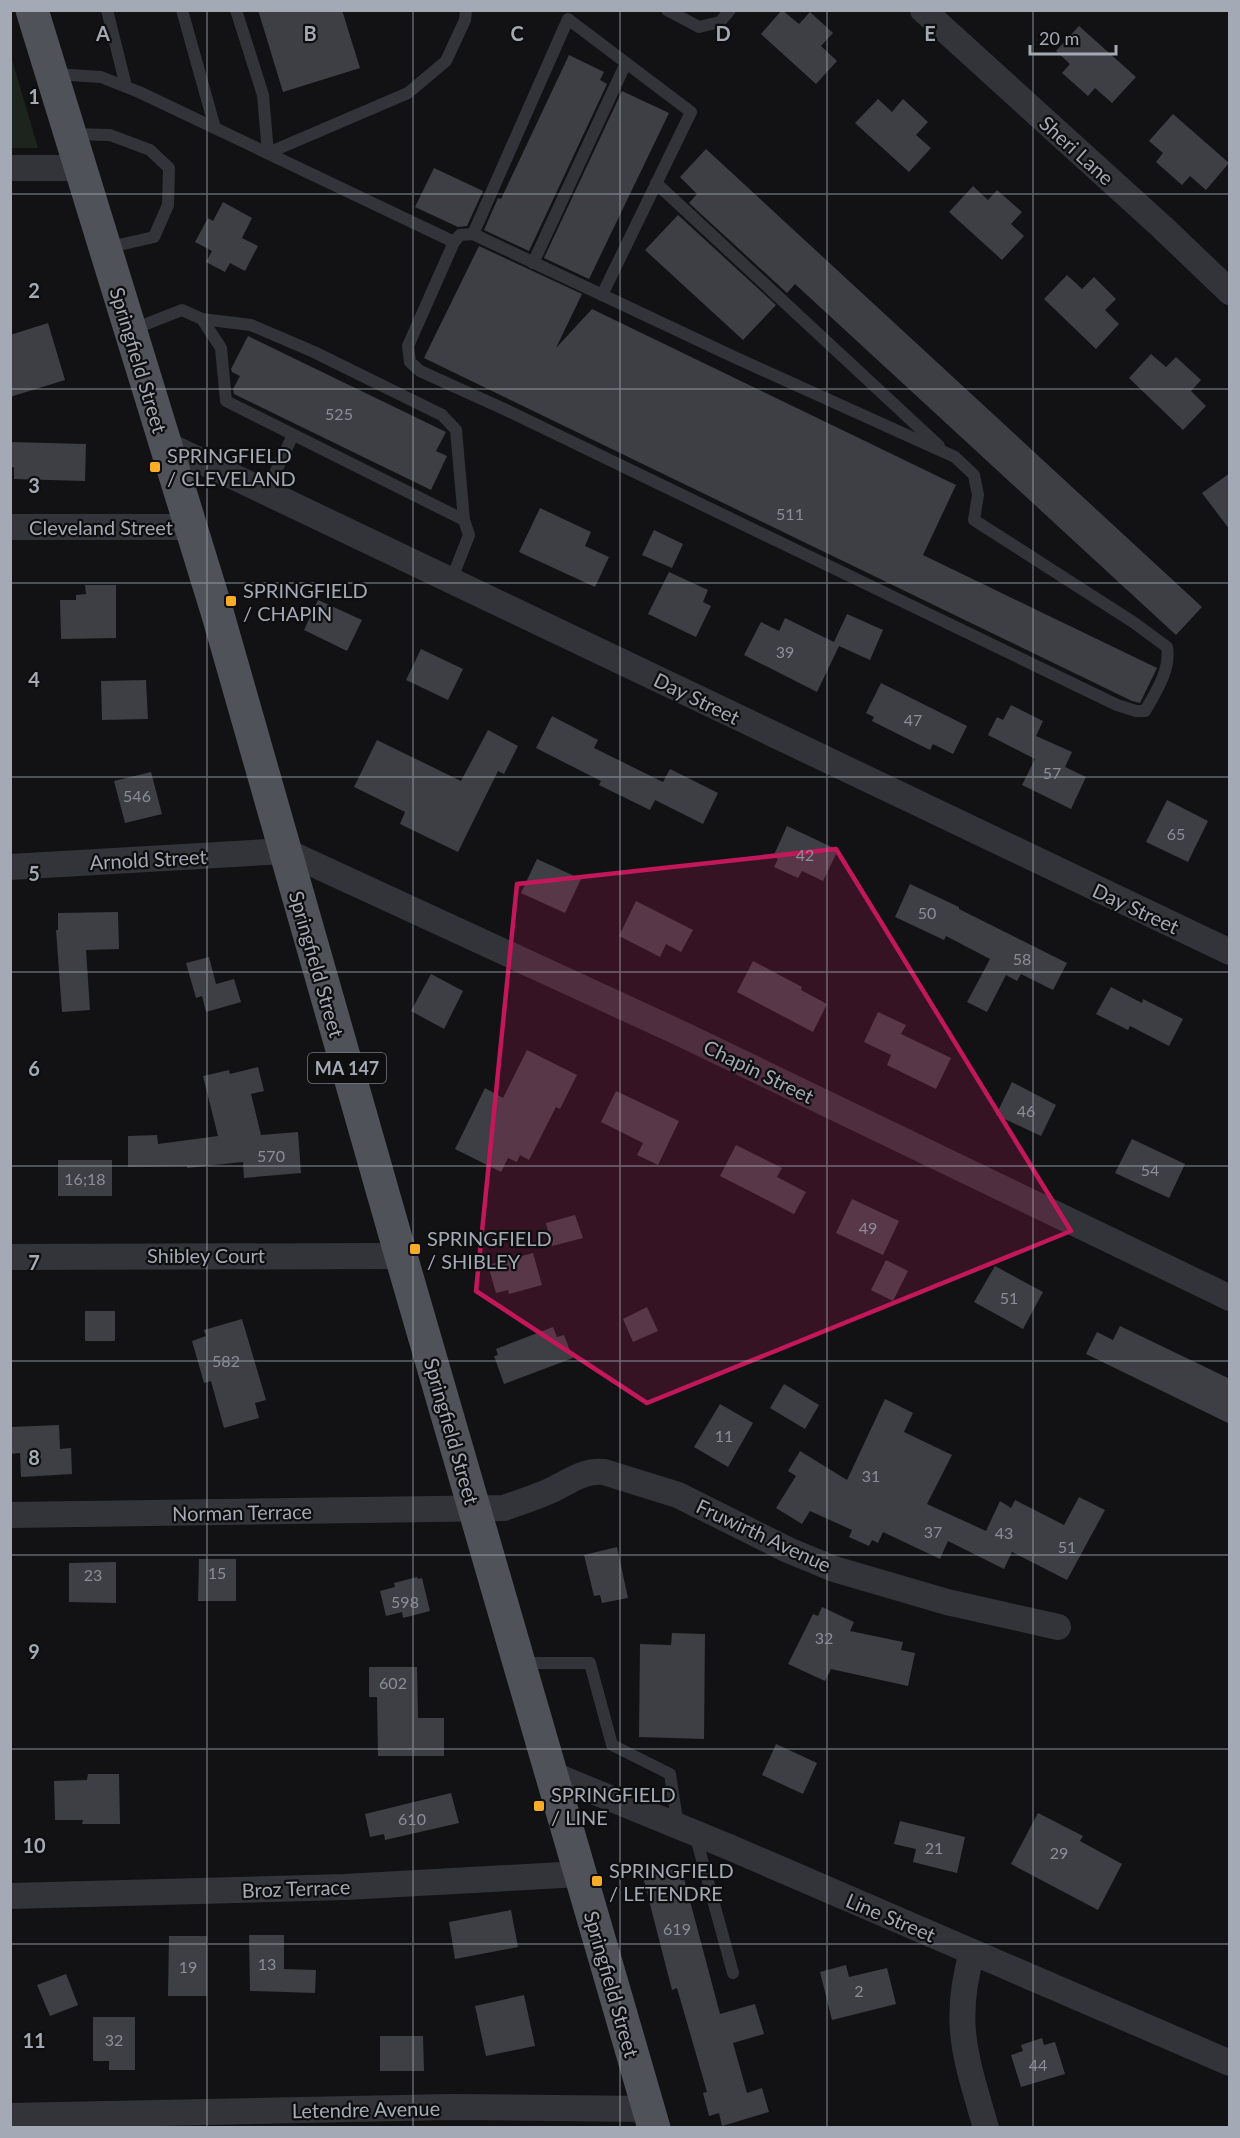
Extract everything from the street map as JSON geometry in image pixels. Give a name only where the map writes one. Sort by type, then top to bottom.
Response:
[{"type":"main road","name":"Springfield Street","points":[[32,10],[191,527],[651,2118]]},
{"type":"street","name":"Sheri Lane","points":[[923,10],[1162,227],[1230,292]]},
{"type":"street","points":[[10,168],[81,168]]},
{"type":"street","name":"Day Street","points":[[165,444],[1230,952]]},
{"type":"street","name":"Cleveland Street","points":[[10,527],[191,527]]},
{"type":"street","name":"Arnold Street","points":[[10,867],[285,851]]},
{"type":"street","name":"Chapin Street","points":[[285,851],[695,1040],[1230,1298]]},
{"type":"street","name":"Shibley Court","points":[[10,1257],[401,1256]]},
{"type":"street","name":"Fruwirth Avenue","points":[[474,1509],[504,1508],[552,1490],[578,1475],[592,1471],[604,1472],[678,1495],[804,1557],[856,1576],[947,1602],[1058,1627]]},
{"type":"street","name":"Norman Terrace","points":[[10,1515],[474,1509]]},
{"type":"street","name":"Line Street","points":[[551,1774],[687,1829],[1230,2063]]},
{"type":"street","name":"Broz Terrace","points":[[10,1896],[345,1887],[580,1874]]},
{"type":"street","points":[[972,1952],[962,1995],[962,2031],[964,2049],[986,2127]]},
{"type":"street","name":"Letendre Avenue","points":[[10,2116],[450,2107],[651,2118]]},
{"type":"lane","points":[[107,10],[126,86]]},
{"type":"lane","points":[[182,10],[215,128]]},
{"type":"lane","points":[[236,10],[263,95],[268,153]]},
{"type":"lane","points":[[268,153],[408,93],[446,61],[465,20],[466,10]]},
{"type":"lane","points":[[667,10],[699,27],[720,22],[730,10]]},
{"type":"lane","points":[[473,234],[568,19],[691,112],[602,295]]},
{"type":"lane","points":[[533,263],[626,63]]},
{"type":"lane","points":[[52,74],[101,77],[126,86],[454,242]]},
{"type":"lane","points":[[70,134],[110,135],[150,150],[169,168],[168,205],[154,237],[105,248]]},
{"type":"lane","points":[[656,183],[946,453]]},
{"type":"lane","points":[[473,234],[955,457],[974,475],[978,495],[974,520],[1133,622],[1167,647],[1169,657],[1159,685],[1145,711],[1136,711],[1117,705],[515,414],[420,371],[410,362],[408,346],[454,242],[460,235],[473,234]]},
{"type":"lane","points":[[130,330],[182,310],[202,319],[251,325],[314,352],[442,415],[456,430],[464,520],[469,535],[451,581]]},
{"type":"lane","points":[[202,319],[221,348],[226,401],[464,520]]},
{"type":"lane","points":[[266,492],[293,435]]},
{"type":"lane","points":[[519,1663],[590,1663],[612,1745],[670,1774],[733,1972]]},
{"type":"highlighted area","points":[[836,849],[1071,1231],[647,1403],[476,1291],[517,884]]},
{"type":"shaded area","points":[[11,56],[38,148],[11,148]]},
{"type":"building","points":[[258,10],[342,10],[360,68],[283,92]]},
{"type":"building","points":[[782,10],[799,24],[810,12],[833,33],[821,46],[837,61],[816,84],[761,34]]},
{"type":"building","points":[[1079,26],[1136,77],[1112,103],[1095,88],[1088,96],[1062,73],[1070,64],[1056,51]]},
{"type":"building","points":[[569,55],[604,72],[600,80],[607,84],[529,251],[484,230]]},
{"type":"building","points":[[622,91],[669,113],[589,279],[544,258]]},
{"type":"building","points":[[878,99],[892,112],[903,99],[928,122],[916,135],[931,148],[909,172],[855,123]]},
{"type":"building","points":[[1173,114],[1229,163],[1206,190],[1190,176],[1182,185],[1156,162],[1163,153],[1149,141]]},
{"type":"building","points":[[706,149],[1202,607],[1176,635],[795,284],[787,293],[689,203],[697,194],[680,177]]},
{"type":"building","points":[[434,168],[483,191],[467,226],[458,227],[415,207]]},
{"type":"building","points":[[973,186],[988,200],[997,190],[1022,212],[1011,224],[1024,236],[1002,260],[949,212]]},
{"type":"building","points":[[223,202],[252,218],[242,238],[258,246],[245,271],[230,263],[225,272],[206,262],[212,251],[195,242],[208,218],[213,221]]},
{"type":"building","points":[[678,215],[776,305],[743,340],[645,250]]},
{"type":"building","points":[[479,246],[582,294],[556,348],[592,309],[956,485],[923,555],[1157,668],[1140,703],[424,358]]},
{"type":"building","points":[[1067,275],[1082,289],[1094,277],[1116,299],[1105,310],[1119,324],[1096,349],[1044,299]]},
{"type":"building","points":[[48,323],[65,380],[10,397],[10,335]]},
{"type":"building","points":[[248,336],[446,432],[436,451],[447,456],[431,490],[234,394],[233,389],[240,376],[231,369]]},
{"type":"building","points":[[1151,354],[1166,367],[1176,357],[1201,380],[1191,391],[1206,406],[1183,430],[1129,378]]},
{"type":"building","points":[[10,442],[86,444],[85,481],[14,479],[14,467],[10,468]]},
{"type":"building","points":[[1230,473],[1230,530],[1202,493]]},
{"type":"building","points":[[540,508],[591,532],[585,546],[609,557],[595,587],[519,552]]},
{"type":"building","points":[[654,530],[683,544],[672,568],[642,555]]},
{"type":"building","points":[[669,572],[708,590],[703,602],[711,606],[696,637],[648,614]]},
{"type":"building","points":[[85,585],[116,585],[116,638],[61,639],[60,600],[76,600],[76,595],[86,594]]},
{"type":"building","points":[[318,600],[362,620],[347,651],[304,630]]},
{"type":"building","points":[[847,614],[883,630],[870,660],[839,646],[817,692],[744,655],[761,622],[779,631],[785,618],[834,642]]},
{"type":"building","points":[[421,649],[463,669],[448,700],[406,680]]},
{"type":"building","points":[[146,680],[148,719],[102,720],[101,681]]},
{"type":"building","points":[[881,683],[967,726],[953,754],[933,744],[930,750],[872,721],[874,717],[866,713]]},
{"type":"building","points":[[1011,705],[1043,721],[1036,736],[1072,752],[1065,767],[1086,777],[1071,809],[1022,785],[1035,759],[988,735],[997,717],[1003,720]]},
{"type":"building","points":[[552,716],[598,740],[594,748],[663,782],[670,769],[718,793],[703,824],[655,800],[650,810],[599,785],[601,781],[536,748]]},
{"type":"building","points":[[488,730],[518,746],[504,774],[498,771],[458,852],[400,824],[405,812],[354,787],[377,740],[461,781]]},
{"type":"building","points":[[151,772],[162,814],[125,823],[114,781]]},
{"type":"building","points":[[1167,800],[1208,821],[1188,862],[1146,842]]},
{"type":"building","points":[[787,826],[838,850],[823,881],[802,871],[798,878],[774,867],[778,859],[773,857]]},
{"type":"building","points":[[537,859],[581,879],[565,913],[521,893]]},
{"type":"building","points":[[910,884],[1067,963],[1053,990],[1021,974],[1017,981],[1006,975],[987,1012],[967,1002],[990,959],[946,936],[944,940],[895,917]]},
{"type":"building","points":[[636,901],[693,930],[681,952],[666,944],[660,957],[619,936]]},
{"type":"building","points":[[118,912],[119,949],[86,950],[90,1010],[62,1012],[56,930],[58,930],[58,913]]},
{"type":"building","points":[[209,957],[216,984],[234,979],[241,1002],[206,1012],[202,996],[196,998],[186,963]]},
{"type":"building","points":[[753,961],[802,987],[801,990],[827,1004],[813,1032],[737,992]]},
{"type":"building","points":[[431,974],[463,991],[444,1029],[411,1011]]},
{"type":"building","points":[[1111,987],[1142,1003],[1143,999],[1183,1019],[1169,1046],[1130,1026],[1128,1030],[1096,1014]]},
{"type":"building","points":[[878,1012],[906,1025],[901,1034],[951,1058],[936,1089],[887,1065],[891,1055],[864,1042]]},
{"type":"building","points":[[527,1050],[577,1075],[560,1109],[556,1107],[529,1160],[520,1155],[517,1162],[508,1158],[501,1172],[455,1149],[485,1088],[503,1098]]},
{"type":"building","points":[[258,1067],[264,1091],[251,1094],[261,1135],[298,1132],[301,1173],[244,1178],[243,1162],[187,1168],[187,1166],[128,1167],[128,1136],[157,1135],[158,1144],[218,1136],[203,1076],[229,1070],[230,1074]]},
{"type":"building","points":[[1012,1082],[1056,1105],[1041,1136],[996,1115]]},
{"type":"building","points":[[616,1091],[679,1121],[658,1165],[637,1155],[643,1143],[601,1122]]},
{"type":"building","points":[[1132,1139],[1185,1164],[1169,1198],[1115,1173]]},
{"type":"building","points":[[736,1145],[782,1168],[777,1177],[806,1192],[794,1214],[720,1176]]},
{"type":"building","points":[[58,1160],[112,1160],[112,1196],[58,1196]]},
{"type":"building","points":[[852,1199],[899,1221],[883,1255],[836,1233]]},
{"type":"building","points":[[575,1215],[583,1238],[552,1246],[546,1223]]},
{"type":"building","points":[[533,1253],[542,1285],[509,1294],[508,1290],[496,1293],[488,1265]]},
{"type":"building","points":[[886,1260],[908,1271],[893,1301],[871,1290]]},
{"type":"building","points":[[995,1266],[1043,1292],[1023,1329],[974,1302]]},
{"type":"building","points":[[647,1307],[658,1331],[633,1342],[623,1319]]},
{"type":"building","points":[[85,1311],[115,1311],[115,1341],[85,1341]]},
{"type":"building","points":[[242,1319],[266,1400],[255,1403],[259,1418],[224,1428],[211,1381],[204,1383],[192,1341],[206,1336],[204,1330]]},
{"type":"building","points":[[1120,1326],[1230,1379],[1230,1424],[1086,1354],[1097,1332],[1113,1340]]},
{"type":"building","points":[[553,1327],[557,1337],[564,1335],[573,1358],[504,1384],[494,1356],[498,1355],[496,1349]]},
{"type":"building","points":[[784,1384],[819,1405],[805,1429],[770,1408]]},
{"type":"building","points":[[885,1399],[913,1413],[904,1432],[952,1455],[927,1504],[986,1531],[1000,1501],[1011,1508],[1015,1500],[1064,1525],[1079,1497],[1105,1510],[1067,1580],[1012,1552],[1004,1569],[948,1541],[940,1559],[883,1532],[878,1543],[872,1540],[869,1546],[849,1537],[852,1530],[810,1511],[802,1524],[776,1508],[796,1476],[788,1471],[800,1451],[847,1480]]},
{"type":"building","points":[[720,1404],[753,1423],[728,1467],[694,1447]]},
{"type":"building","points":[[59,1425],[60,1449],[71,1448],[72,1474],[21,1477],[20,1453],[10,1454],[10,1427]]},
{"type":"building","points":[[617,1547],[628,1598],[602,1603],[600,1595],[594,1596],[584,1555]]},
{"type":"building","points":[[199,1559],[236,1559],[236,1601],[198,1601]]},
{"type":"building","points":[[116,1562],[116,1603],[69,1602],[69,1563]]},
{"type":"building","points":[[417,1577],[422,1578],[430,1611],[403,1618],[402,1612],[386,1616],[380,1591],[395,1587],[394,1583]]},
{"type":"building","points":[[822,1607],[854,1622],[850,1631],[903,1642],[901,1650],[915,1653],[908,1686],[831,1669],[825,1681],[788,1664],[813,1614],[818,1616]]},
{"type":"building","points":[[672,1633],[705,1634],[704,1739],[639,1737],[640,1644],[671,1645]]},
{"type":"building","points":[[369,1667],[417,1667],[418,1718],[444,1718],[444,1756],[378,1756],[377,1697],[369,1697]]},
{"type":"building","points":[[776,1744],[817,1763],[803,1794],[762,1775]]},
{"type":"building","points":[[88,1774],[119,1774],[120,1824],[82,1824],[83,1820],[55,1820],[54,1781],[87,1780]]},
{"type":"building","points":[[451,1793],[459,1823],[385,1840],[384,1834],[370,1837],[365,1814]]},
{"type":"building","points":[[1038,1813],[1083,1836],[1080,1841],[1122,1864],[1098,1910],[1011,1864]]},
{"type":"building","points":[[900,1821],[965,1837],[957,1873],[913,1862],[916,1849],[894,1844]]},
{"type":"building","points":[[681,1867],[720,2014],[755,2004],[764,2034],[733,2043],[747,2093],[762,2088],[769,2112],[722,2126],[719,2113],[709,2116],[703,2093],[707,2092],[677,1988],[672,1990],[643,1877]]},
{"type":"building","points":[[511,1910],[518,1947],[455,1959],[449,1922]]},
{"type":"building","points":[[249,1935],[284,1935],[284,1969],[316,1970],[315,1993],[250,1991]]},
{"type":"building","points":[[169,1936],[207,1936],[207,1996],[168,1996]]},
{"type":"building","points":[[846,1965],[849,1977],[887,1968],[896,2004],[832,2020],[820,1972]]},
{"type":"building","points":[[66,1974],[78,2005],[50,2016],[37,1985]]},
{"type":"building","points":[[524,1995],[535,2046],[486,2056],[475,2006]]},
{"type":"building","points":[[93,2017],[135,2017],[135,2070],[109,2070],[109,2061],[93,2061]]},
{"type":"building","points":[[380,2036],[423,2036],[424,2071],[380,2071]]},
{"type":"building","points":[[1042,2038],[1044,2045],[1055,2042],[1065,2074],[1021,2087],[1011,2055],[1023,2051],[1021,2045]]},
{"type":"place","name":"SPRINGFIELD / CLEVELAND","points":[[155,467]]},
{"type":"place","name":"SPRINGFIELD / CHAPIN","points":[[231,601]]},
{"type":"place","name":"SPRINGFIELD / SHIBLEY","points":[[415,1249]]},
{"type":"place","name":"SPRINGFIELD / LINE","points":[[539,1806]]},
{"type":"place","name":"SPRINGFIELD / LETENDRE","points":[[597,1881]]}]
